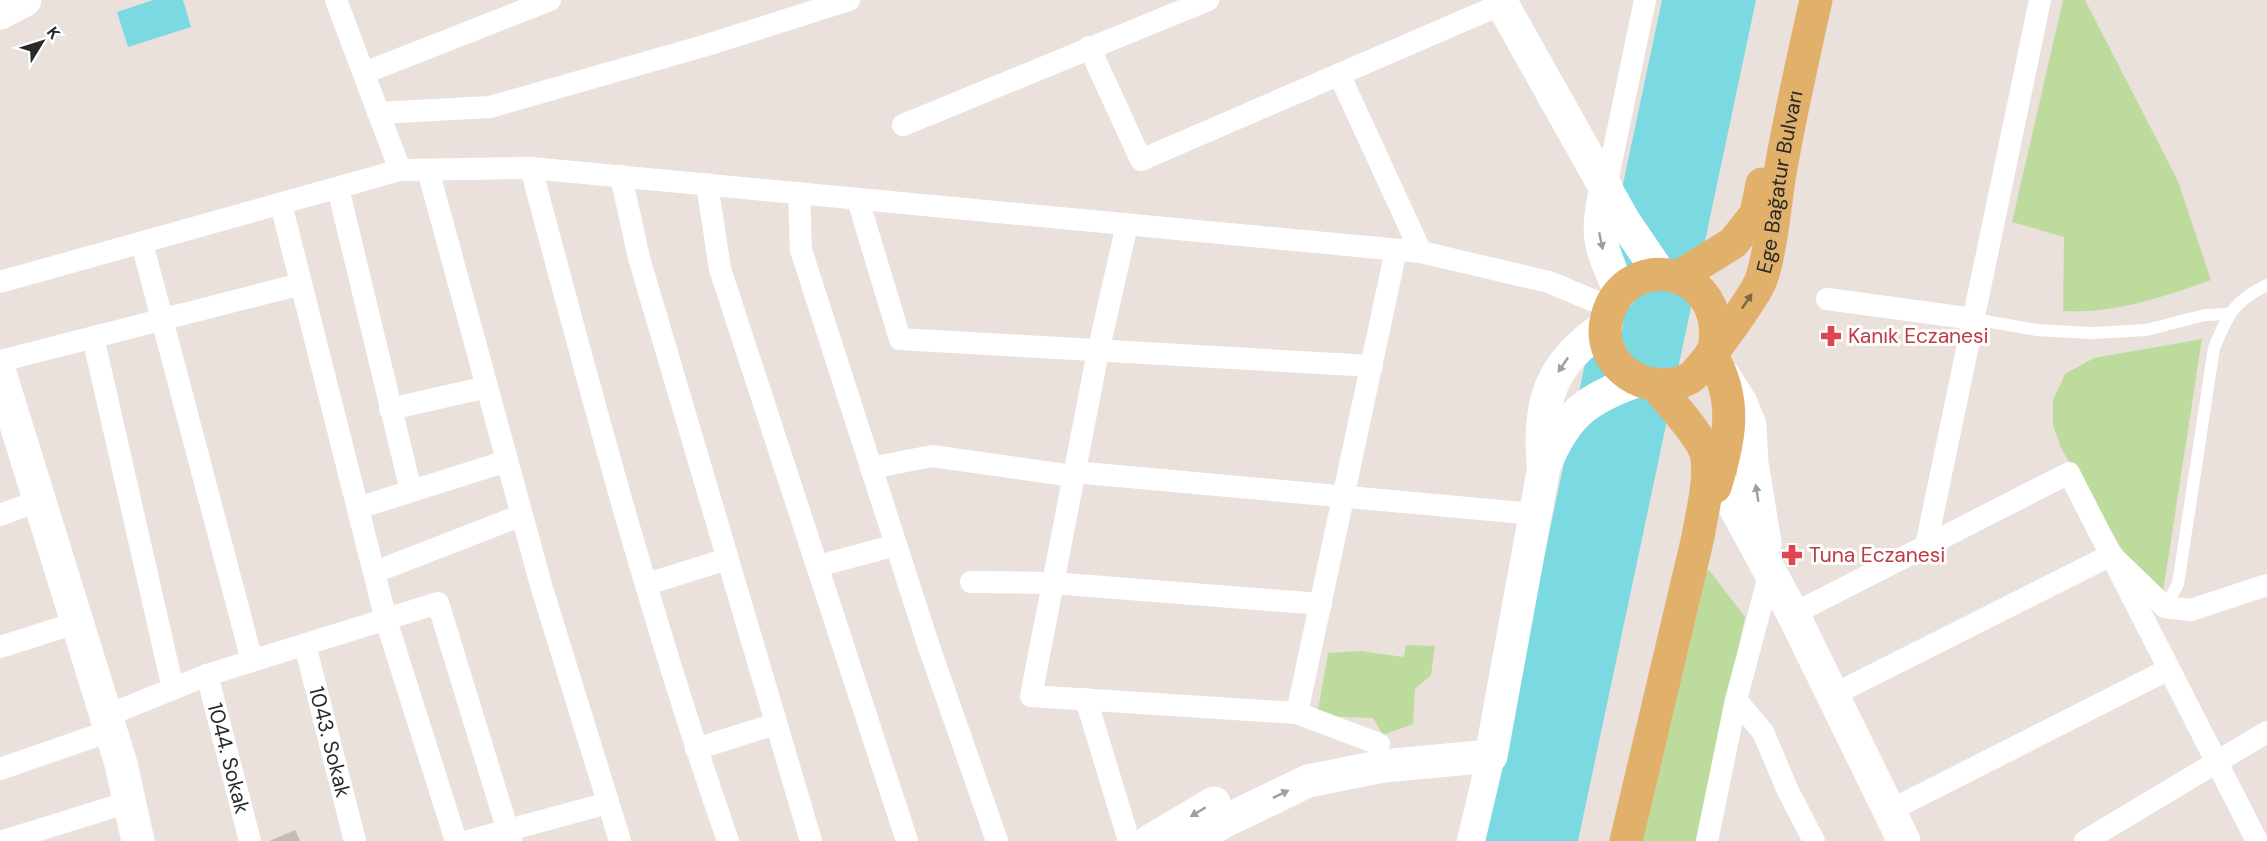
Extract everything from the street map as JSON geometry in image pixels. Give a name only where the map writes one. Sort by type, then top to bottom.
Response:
[{"type":"main road","points":[[0,13],[25,0]]},
{"type":"main road","name":"Ege Bağatur Bulvarı","points":[[1669,276],[1733,243],[1756,214],[1801,0]]},
{"type":"main road","name":"Ege Bağatur Bulvarı","points":[[1716,360],[1761,281],[1794,98],[1816,0]]},
{"type":"main road","points":[[1501,2],[1606,188],[1669,276],[1700,291],[1714,314],[1717,332],[1716,360],[1731,412],[1727,442],[1713,465],[1706,487],[1698,537],[1626,841]]},
{"type":"main road","points":[[1606,188],[1598,219],[1599,242],[1612,309],[1605,337],[1611,355],[1622,370],[1647,384],[1686,421],[1713,465],[1793,614],[1896,831]]},
{"type":"main road","points":[[1544,467],[1541,435],[1547,398],[1561,364],[1642,278],[1669,276]]},
{"type":"main road","points":[[1493,745],[1544,467],[1553,445],[1582,406],[1604,393],[1647,384],[1675,385],[1692,377],[1705,365],[1716,360]]},
{"type":"main road","points":[[1716,360],[1741,403],[1750,425],[1752,463],[1770,572]]},
{"type":"main road","points":[[1,375],[108,723],[138,841]]},
{"type":"main road","points":[[1698,537],[1722,525],[1741,531],[1753,539]]},
{"type":"main road","points":[[1150,841],[1212,803],[1300,760],[1379,744],[1493,745]]},
{"type":"main road","points":[[1192,841],[1223,822],[1308,781],[1493,745]]},
{"type":"street","points":[[336,0],[400,170]]},
{"type":"street","points":[[364,73],[550,0]]},
{"type":"street","points":[[378,113],[490,107],[707,45],[849,0]]},
{"type":"street","points":[[903,125],[1208,0]]},
{"type":"street","points":[[1606,188],[1645,0]]},
{"type":"street","points":[[1926,546],[2040,0]]},
{"type":"street","points":[[1089,47],[1141,160],[1501,2]]},
{"type":"street","points":[[1339,74],[1421,252]]},
{"type":"street","points":[[0,282],[400,170],[531,168],[1421,252],[1549,282],[1612,309]]},
{"type":"street","points":[[531,168],[586,377],[696,749],[728,841]]},
{"type":"street","points":[[428,170],[522,515],[620,841]]},
{"type":"street","points":[[621,176],[639,258],[811,841]]},
{"type":"street","points":[[707,184],[720,269],[907,841]]},
{"type":"street","points":[[338,188],[411,491]]},
{"type":"street","points":[[799,193],[801,250],[896,545],[997,841]]},
{"type":"street","points":[[858,200],[900,339],[1372,366]]},
{"type":"street","points":[[281,204],[387,620],[456,841]]},
{"type":"street","points":[[1127,225],[1098,351],[1030,696],[1297,713],[1379,744]]},
{"type":"street","points":[[142,243],[252,661]]},
{"type":"street","points":[[1297,713],[1396,250]]},
{"type":"street","points":[[1,375],[93,337],[301,284]]},
{"type":"street","points":[[1827,299],[1974,319]]},
{"type":"street","points":[[93,337],[173,689]]},
{"type":"street","points":[[390,409],[487,387]]},
{"type":"street","points":[[871,468],[932,456],[1073,474],[1535,514]]},
{"type":"street","points":[[358,508],[507,461]]},
{"type":"street","points":[[1793,614],[2069,473],[2257,841]]},
{"type":"street","points":[[0,515],[38,501]]},
{"type":"street","points":[[375,573],[522,515]]},
{"type":"street","points":[[818,566],[896,545]]},
{"type":"street","points":[[2111,555],[2165,607],[2192,610],[2267,585]]},
{"type":"street","points":[[1833,695],[2111,555]]},
{"type":"street","points":[[647,584],[727,559]]},
{"type":"street","points":[[1707,841],[1736,700],[1770,572]]},
{"type":"street","points":[[971,582],[1052,584],[1321,604]]},
{"type":"street","points":[[0,769],[108,723],[173,689],[207,675],[438,603],[509,835]]},
{"type":"street","points":[[0,647],[76,622]]},
{"type":"street","name":"1043. Sokak","points":[[305,645],[355,841]]},
{"type":"street","points":[[1896,831],[2169,669]]},
{"type":"street","name":"1044. Sokak","points":[[207,675],[250,841]]},
{"type":"street","points":[[1086,699],[1129,841]]},
{"type":"street","points":[[1736,700],[1763,732],[1788,791],[1814,841]]},
{"type":"street","points":[[696,749],[775,724]]},
{"type":"street","points":[[2085,841],[2267,732]]},
{"type":"street","points":[[1471,841],[1493,745]]},
{"type":"street","points":[[3,841],[129,802]]},
{"type":"street","points":[[468,841],[509,835],[608,803]]},
{"type":"lane","points":[[2165,607],[2178,584],[2214,348],[2228,314],[2245,296],[2267,285]]},
{"type":"lane","points":[[1974,319],[2037,330],[2092,333],[2146,330],[2212,314],[2228,314]]},
{"type":"green space","points":[[2063,0],[2085,0],[2178,181],[2211,280],[2157,298],[2119,307],[2063,311],[2064,237],[2012,222]]},
{"type":"green space","points":[[2202,339],[2163,592],[2151,597],[2061,448],[2053,425],[2053,400],[2065,374],[2094,358]]},
{"type":"green space","points":[[1709,570],[1745,617],[1698,841],[1639,841],[1705,573]]},
{"type":"green space","points":[[1406,645],[1435,646],[1431,675],[1415,689],[1413,724],[1383,735],[1373,718],[1317,716],[1328,653],[1360,651],[1404,657]]},
{"type":"water","points":[[153,0],[183,0],[191,27],[128,47],[117,12]]},
{"type":"water","points":[[1662,0],[1756,0],[1578,841],[1484,841]]},
{"type":"building","points":[[295,831],[299,841],[271,841]]},
{"type":"place","name":"Kanık Eczanesi","points":[[1831,336]]},
{"type":"place","name":"Tuna Eczanesi","points":[[1792,555]]}]
